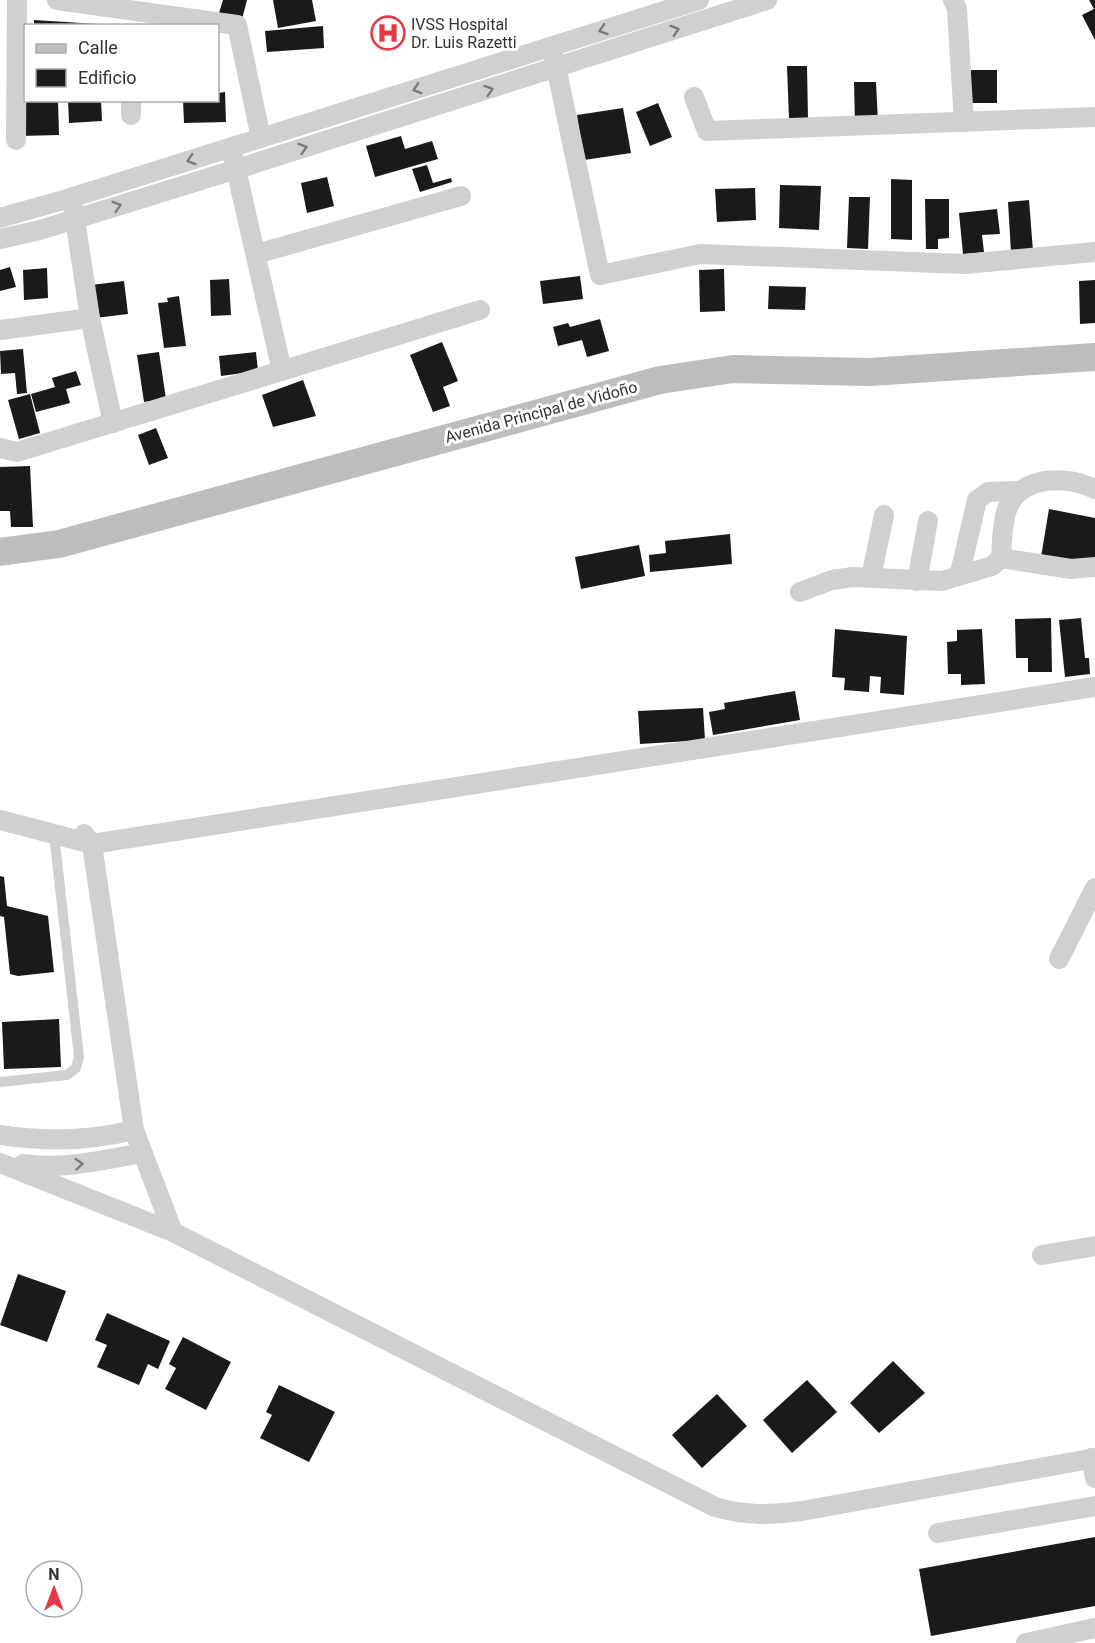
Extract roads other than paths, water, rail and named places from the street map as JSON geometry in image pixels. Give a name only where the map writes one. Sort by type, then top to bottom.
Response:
[{"type":"main road","name":"Avenida Principal de Vidoño","points":[[0,552],[59,544],[412,446],[697,372],[733,369],[870,372],[993,366],[1095,357]]},
{"type":"street","points":[[16,0],[16,140]]},
{"type":"street","points":[[57,0],[132,18],[237,25],[261,138]]},
{"type":"street","points":[[0,218],[72,198],[699,0]]},
{"type":"street","points":[[0,239],[75,219],[237,169],[767,0]]},
{"type":"street","points":[[953,0],[957,9],[964,122]]},
{"type":"street","points":[[550,47],[559,68],[600,275],[700,254],[965,264],[1095,252]]},
{"type":"street","points":[[694,97],[707,131],[1095,117]]},
{"type":"street","points":[[231,148],[282,371]]},
{"type":"street","points":[[256,254],[461,196]]},
{"type":"street","points":[[72,198],[90,318],[113,423]]},
{"type":"street","points":[[0,448],[17,452],[480,310]]},
{"type":"street","points":[[0,330],[90,318]]},
{"type":"street","points":[[800,592],[832,580],[872,577],[942,581],[960,573],[992,566],[1001,558],[1008,507],[1021,491],[1035,483],[1055,479],[1079,481],[1095,489]]},
{"type":"street","points":[[960,573],[977,500],[988,492],[1021,491]]},
{"type":"street","points":[[872,577],[884,515]]},
{"type":"street","points":[[917,581],[928,521]]},
{"type":"street","points":[[1001,558],[1071,569],[1095,567]]},
{"type":"street","points":[[0,820],[92,843],[1095,687]]},
{"type":"street","points":[[0,807],[77,826],[92,843],[134,1130],[173,1232]]},
{"type":"street","points":[[1059,959],[1095,888]]},
{"type":"street","points":[[0,1135],[30,1140],[65,1140],[134,1130]]},
{"type":"street","points":[[0,1162],[43,1167],[142,1154]]},
{"type":"street","points":[[0,1162],[173,1232],[715,1507],[737,1514],[765,1516],[802,1511],[1093,1458],[1095,1478]]},
{"type":"street","points":[[1042,1255],[1095,1246]]},
{"type":"street","points":[[938,1533],[1095,1506]]},
{"type":"street","points":[[1026,1643],[1095,1628]]},
{"type":"lane","points":[[0,1082],[67,1075],[76,1068],[79,1057],[54,834]]},
{"type":"place","name":"IVSS Hospital Dr. Luis Razetti","points":[[388,33]]}]
